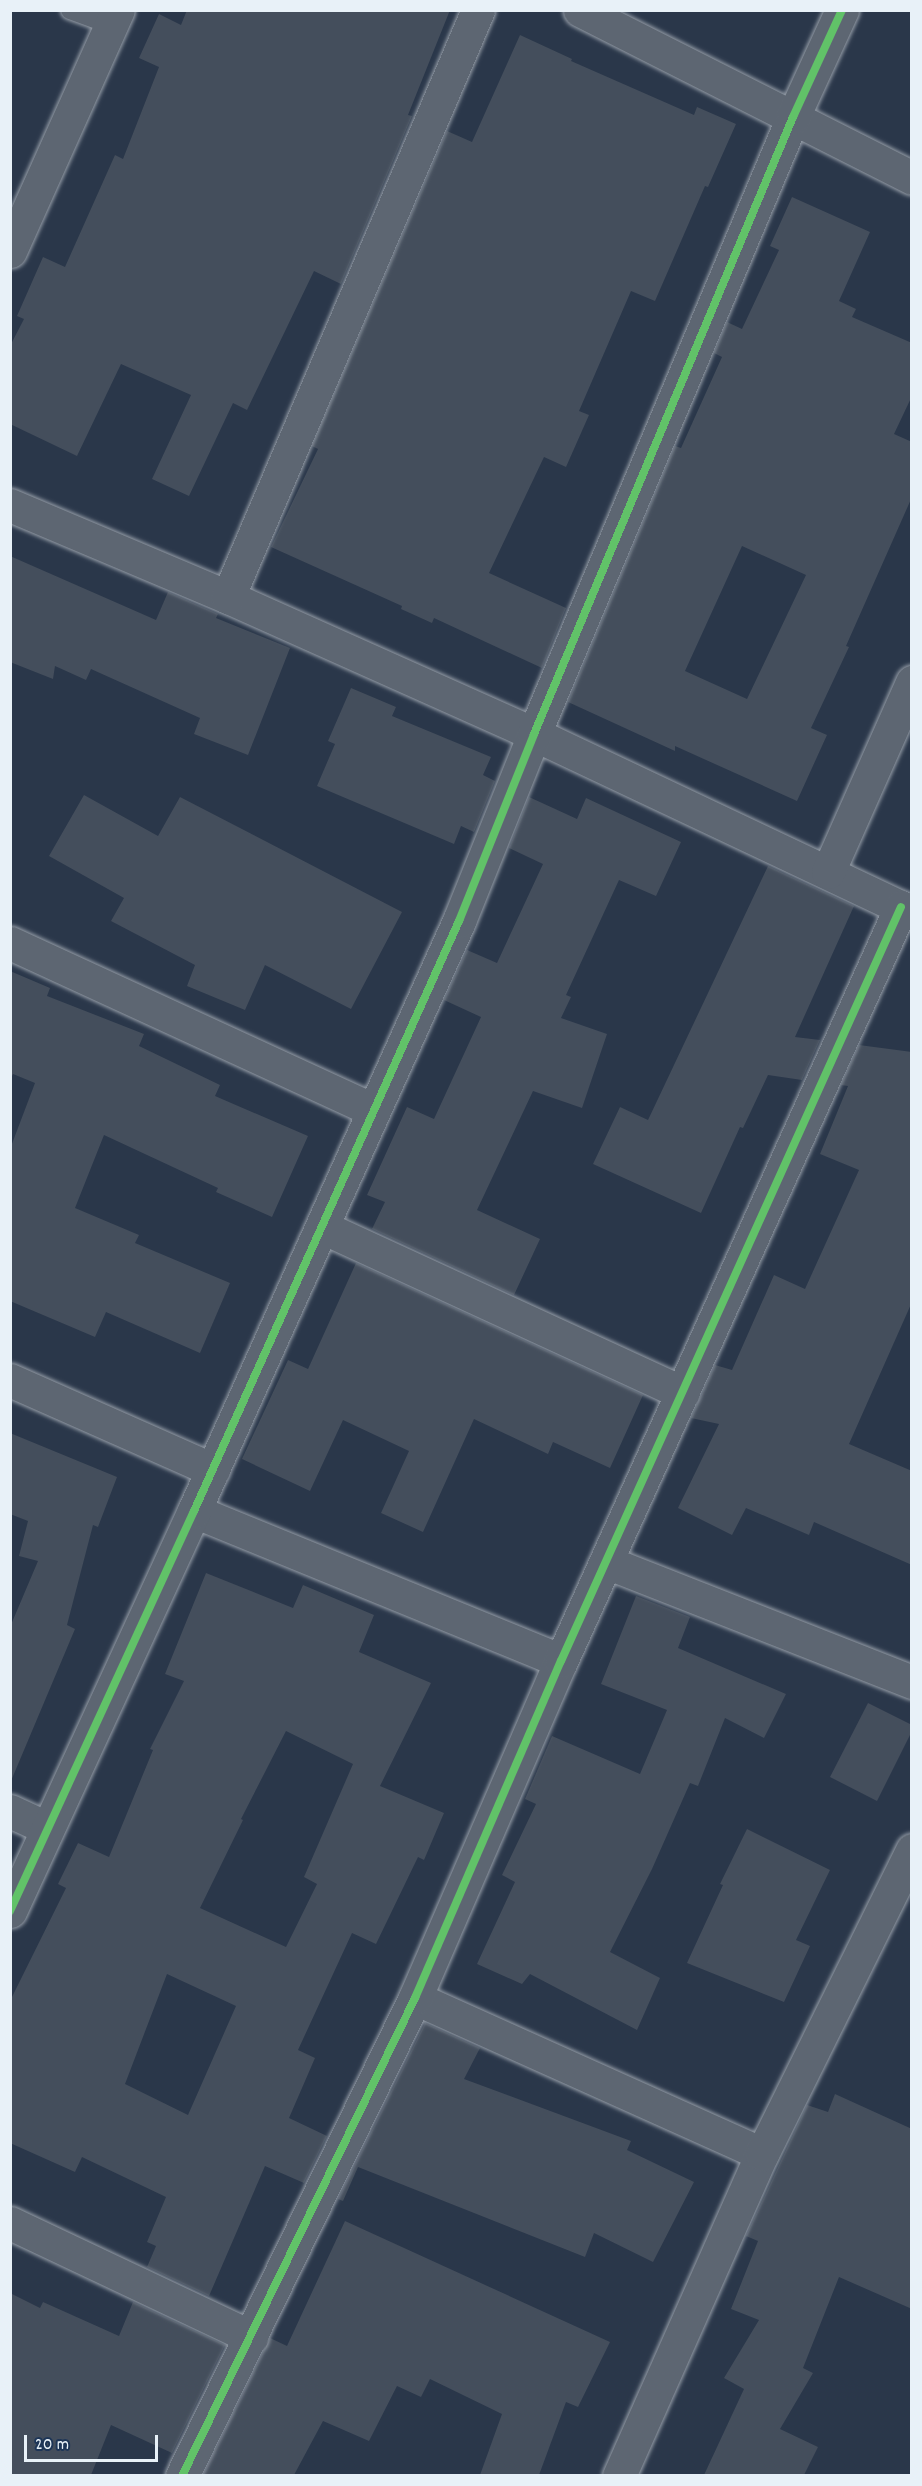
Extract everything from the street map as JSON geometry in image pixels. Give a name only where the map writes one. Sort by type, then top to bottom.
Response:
[{"type":"street","points":[[228,597],[478,10]]},
{"type":"street","points":[[580,10],[912,178]]},
{"type":"street","points":[[10,1911],[213,1470],[459,921],[534,734],[793,117],[842,10]]},
{"type":"street","points":[[10,251],[115,18]]},
{"type":"street","points":[[10,505],[228,597],[534,734],[906,910],[561,1661],[415,1998],[182,2475]]},
{"type":"street","points":[[828,872],[912,682]]},
{"type":"street","points":[[10,943],[373,1110]]},
{"type":"street","points":[[322,1227],[683,1393]]},
{"type":"street","points":[[10,1380],[213,1470]]},
{"type":"street","points":[[194,1511],[561,1661]]},
{"type":"street","points":[[606,1562],[912,1682]]},
{"type":"street","points":[[10,1811],[47,1828]]},
{"type":"street","points":[[619,2475],[762,2154],[912,1850]]},
{"type":"street","points":[[415,1998],[762,2154]]},
{"type":"street","points":[[10,2223],[251,2337]]},
{"type":"lane","points":[[70,10],[115,18]]},
{"type":"building","points":[[187,10],[450,10],[408,115],[412,116],[341,284],[314,271],[247,410],[233,403],[189,496],[152,479],[191,395],[121,364],[77,456],[10,424],[10,346],[24,319],[17,316],[43,257],[65,267],[115,155],[123,159],[159,67],[139,58],[159,14],[181,25]]},
{"type":"building","points":[[520,35],[572,59],[571,61],[694,115],[697,107],[736,124],[708,187],[705,186],[655,301],[631,291],[579,411],[589,415],[566,467],[544,457],[489,573],[566,608],[542,668],[434,618],[432,623],[401,609],[402,606],[271,547],[318,449],[312,446],[447,131],[472,142]]},
{"type":"building","points":[[792,197],[870,232],[839,301],[856,309],[852,317],[912,343],[912,396],[894,434],[912,442],[912,497],[846,646],[849,647],[811,728],[827,735],[797,801],[675,746],[675,751],[568,702],[675,446],[681,448],[722,357],[714,353],[727,322],[742,329],[779,250],[770,246]],"holes":[[[742,546],[806,575],[747,699],[685,671]]]},
{"type":"building","points":[[10,556],[156,620],[168,592],[218,614],[216,618],[290,648],[248,755],[194,734],[200,718],[91,669],[86,680],[55,666],[53,679],[10,662]]},
{"type":"building","points":[[351,688],[396,707],[392,716],[491,757],[483,775],[495,781],[474,832],[461,826],[454,844],[317,786],[335,744],[328,741]]},
{"type":"building","points":[[84,795],[158,836],[180,797],[402,912],[351,1009],[265,965],[245,1010],[187,986],[195,965],[111,921],[124,898],[49,856]]},
{"type":"building","points":[[529,797],[577,819],[586,798],[681,842],[656,896],[619,880],[566,995],[571,997],[561,1018],[607,1034],[582,1108],[533,1091],[477,1210],[540,1239],[514,1295],[372,1229],[385,1202],[367,1195],[407,1107],[434,1119],[481,1017],[444,1000],[467,950],[497,963],[543,864],[509,848]]},
{"type":"building","points":[[768,866],[854,906],[795,1037],[820,1040],[802,1080],[768,1075],[743,1128],[740,1127],[701,1213],[593,1164],[620,1107],[648,1120]]},
{"type":"building","points":[[10,971],[50,988],[47,996],[144,1034],[139,1046],[220,1085],[215,1096],[308,1136],[272,1217],[216,1192],[218,1188],[104,1135],[75,1208],[139,1235],[135,1243],[230,1283],[200,1353],[106,1312],[95,1337],[10,1301],[10,1149],[35,1083],[13,1074],[10,1080]]},
{"type":"building","points":[[859,1045],[912,1052],[912,1302],[849,1444],[912,1471],[912,1565],[814,1522],[809,1535],[746,1508],[732,1535],[678,1508],[719,1424],[691,1418],[715,1365],[732,1370],[774,1275],[805,1289],[859,1170],[820,1154],[848,1086],[841,1085]]},
{"type":"building","points":[[356,1263],[643,1395],[610,1468],[553,1442],[548,1454],[474,1419],[423,1532],[381,1513],[409,1451],[343,1420],[310,1491],[242,1459],[288,1360],[308,1369]]},
{"type":"building","points":[[10,1433],[117,1477],[98,1527],[93,1525],[67,1625],[75,1629],[11,1781],[10,1627],[38,1561],[19,1556],[28,1521],[10,1514]]},
{"type":"building","points":[[206,1573],[293,1608],[303,1585],[374,1615],[359,1652],[431,1683],[380,1786],[444,1813],[424,1860],[418,1857],[376,1944],[352,1933],[298,2050],[315,2058],[289,2118],[327,2136],[304,2183],[265,2166],[209,2296],[147,2267],[156,2246],[147,2242],[166,2197],[82,2157],[75,2172],[10,2143],[10,2001],[66,1888],[58,1884],[78,1843],[109,1857],[153,1750],[150,1749],[184,1681],[165,1674]],"holes":[[[286,1731],[353,1764],[304,1877],[317,1884],[286,1947],[200,1908],[243,1820],[241,1819]],[[167,1974],[236,2006],[188,2115],[125,2084]]]},
{"type":"building","points":[[636,1596],[690,1617],[678,1648],[786,1694],[764,1738],[725,1718],[698,1786],[690,1783],[652,1869],[610,1952],[660,1978],[637,2030],[530,1974],[522,1984],[477,1964],[515,1882],[502,1875],[536,1804],[525,1799],[552,1736],[640,1774],[667,1710],[601,1684]]},
{"type":"building","points":[[868,1703],[912,1725],[912,1731],[877,1801],[830,1777]]},
{"type":"building","points":[[747,1829],[830,1870],[796,1940],[810,1946],[784,2002],[687,1963],[723,1885],[720,1884]]},
{"type":"building","points":[[425,2023],[480,2048],[464,2079],[631,2141],[627,2150],[694,2182],[653,2262],[594,2233],[585,2257],[358,2167],[343,2201],[338,2199]]},
{"type":"building","points":[[835,2094],[912,2129],[912,2309],[839,2277],[803,2368],[813,2373],[780,2429],[818,2447],[804,2475],[704,2475],[744,2389],[724,2378],[759,2320],[731,2309],[758,2241],[746,2236],[807,2105],[828,2112]]},
{"type":"building","points":[[345,2221],[610,2342],[578,2407],[566,2402],[539,2475],[480,2475],[502,2414],[430,2379],[421,2397],[397,2386],[369,2441],[323,2421],[294,2475],[203,2475],[270,2338],[287,2346]]},
{"type":"building","points":[[10,2293],[40,2308],[43,2302],[119,2336],[133,2302],[225,2345],[172,2453],[111,2425],[91,2475],[10,2475]]},
{"type":"cycle path","points":[[10,1911],[194,1511],[459,921],[534,734],[793,117],[842,10]]},
{"type":"cycle path","points":[[182,2476],[415,1998],[561,1661],[901,907]]}]
